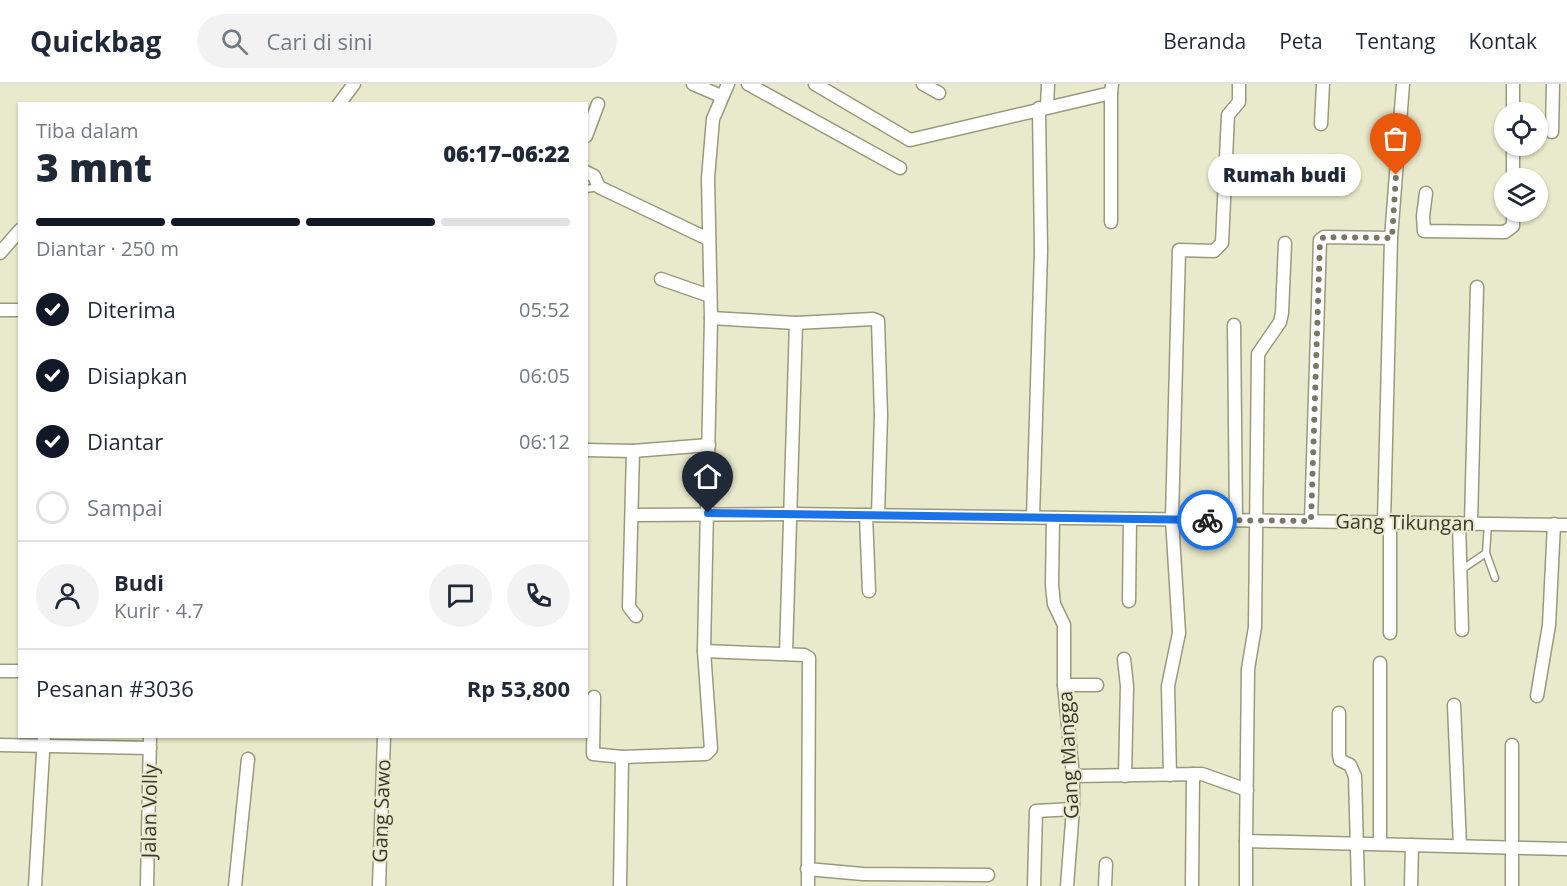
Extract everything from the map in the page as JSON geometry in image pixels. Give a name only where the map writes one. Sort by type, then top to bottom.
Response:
[{"type":"street","points":[[340,102],[354,84]]},
{"type":"street","points":[[693,84],[722,96]]},
{"type":"street","points":[[594,697],[593,754],[622,757],[710,752],[704,651],[711,318],[708,239],[709,150],[713,118],[728,84]]},
{"type":"street","points":[[748,84],[900,168]]},
{"type":"street","points":[[815,84],[910,140],[1111,88],[1111,222]]},
{"type":"street","points":[[923,84],[939,93]]},
{"type":"street","points":[[1033,518],[1043,107],[1048,84]]},
{"type":"street","points":[[1170,775],[1168,686],[1179,633],[1172,519],[1179,250],[1214,251],[1222,243],[1228,115],[1239,102],[1239,84]]},
{"type":"street","points":[[1321,124],[1323,84]]},
{"type":"street","points":[[1389,633],[1387,522],[1392,238],[1403,84]]},
{"type":"street","points":[[1513,84],[1513,102]]},
{"type":"street","points":[[1552,132],[1553,84]]},
{"type":"street","points":[[588,131],[598,104]]},
{"type":"street","points":[[588,173],[594,176],[593,188],[708,239]]},
{"type":"street","points":[[1426,193],[1424,231],[1505,232],[1513,226],[1513,222]]},
{"type":"street","points":[[0,253],[18,232]]},
{"type":"street","points":[[1310,521],[1320,240],[1324,237],[1392,238]]},
{"type":"street","points":[[1246,886],[1247,701],[1248,669],[1255,627],[1258,354],[1280,322],[1285,243]]},
{"type":"street","points":[[661,279],[710,296]]},
{"type":"street","points":[[1462,630],[1460,571],[1465,523],[1476,287]]},
{"type":"street","points":[[0,310],[18,310]]},
{"type":"street","points":[[711,318],[796,323],[873,319],[879,323],[881,415],[872,515],[869,591]]},
{"type":"street","points":[[786,653],[796,323]]},
{"type":"street","points":[[1234,325],[1236,520]]},
{"type":"street","points":[[588,450],[633,451],[709,445]]},
{"type":"street","points":[[633,451],[628,607],[636,616]]},
{"type":"street","name":"Gang Tikungan","points":[[632,515],[708,513],[1567,525]]},
{"type":"street","name":"Gang Mangga","points":[[1053,518],[1053,600],[1064,625],[1064,685],[1072,776],[1073,809],[1067,886]]},
{"type":"street","points":[[1129,601],[1130,519]]},
{"type":"street","points":[[1537,696],[1549,625],[1554,524]]},
{"type":"street","points":[[704,651],[804,655],[810,664],[808,886]]},
{"type":"street","points":[[1124,659],[1127,686],[1125,776]]},
{"type":"street","points":[[1380,663],[1380,843]]},
{"type":"street","points":[[0,671],[18,671]]},
{"type":"street","points":[[1064,685],[1097,685]]},
{"type":"street","points":[[1454,705],[1460,846]]},
{"type":"street","points":[[1339,713],[1340,759],[1350,765],[1355,776],[1359,843],[1358,886]]},
{"type":"street","name":"Gang Sawo","points":[[379,886],[384,738]]},
{"type":"street","points":[[0,745],[44,741],[150,742]]},
{"type":"street","points":[[35,886],[44,741]]},
{"type":"street","name":"Jalan Volly","points":[[147,886],[150,742]]},
{"type":"street","points":[[1512,745],[1512,886]]},
{"type":"street","points":[[620,886],[622,757]]},
{"type":"street","points":[[235,886],[248,759]]},
{"type":"street","points":[[1192,886],[1193,774]]},
{"type":"street","points":[[1072,776],[1202,774],[1247,790]]},
{"type":"street","points":[[1034,886],[1036,811],[1073,809]]},
{"type":"street","points":[[1246,841],[1567,849]]},
{"type":"street","points":[[1411,886],[1412,845]]},
{"type":"street","points":[[1105,886],[1106,864]]},
{"type":"street","points":[[807,869],[863,880],[988,874]]},
{"type":"lane","points":[[1488,524],[1486,553],[1495,578]]},
{"type":"lane","points":[[1460,571],[1486,553]]},
{"type":"way so far","points":[[1207,520],[1311,521],[1320,240],[1324,237],[1392,238],[1396,175]]},
{"type":"place","name":"Rumah budi","points":[[1396,175]]},
{"type":"route","points":[[708,513],[1207,520]]}]
